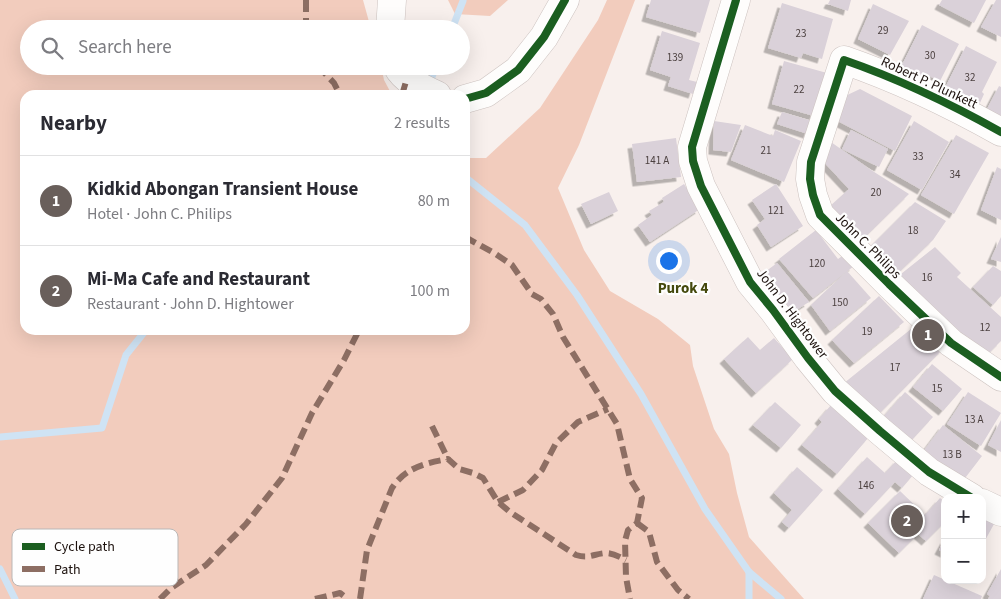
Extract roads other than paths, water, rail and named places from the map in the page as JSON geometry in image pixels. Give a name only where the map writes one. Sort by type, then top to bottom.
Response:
[{"type":"street","points":[[391,20],[392,0]]},
{"type":"street","points":[[470,98],[486,93],[518,70],[544,37],[565,0]]},
{"type":"street","name":"John D. Hightower","points":[[736,0],[692,147],[693,161],[701,186],[750,282],[835,391],[929,472],[965,494]]},
{"type":"street","name":"Robert P. Plunkett","points":[[844,60],[887,75],[965,112],[1001,132]]},
{"type":"street","name":"John C. Philips","points":[[844,60],[811,162],[810,179],[820,216],[951,342],[1001,377]]},
{"type":"street","points":[[405,75],[427,90]]},
{"type":"street","points":[[986,505],[1001,512]]},
{"type":"waterway","points":[[456,20],[463,1]]},
{"type":"waterway","points":[[429,85],[433,75]]},
{"type":"waterway","points":[[470,181],[525,225],[577,295],[641,394],[705,509],[749,572],[781,599]]},
{"type":"waterway","points":[[0,437],[102,428],[126,355],[142,335]]},
{"type":"waterway","points":[[0,569],[15,599]]},
{"type":"waterway","points":[[749,572],[749,599]]},
{"type":"place","name":"Kidkid Abongan Transient House","points":[[928,335]]},
{"type":"place","name":"Mi-Ma Cafe and Restaurant","points":[[907,521]]},
{"type":"district","name":"Purok 4","points":[[683,288]]}]
